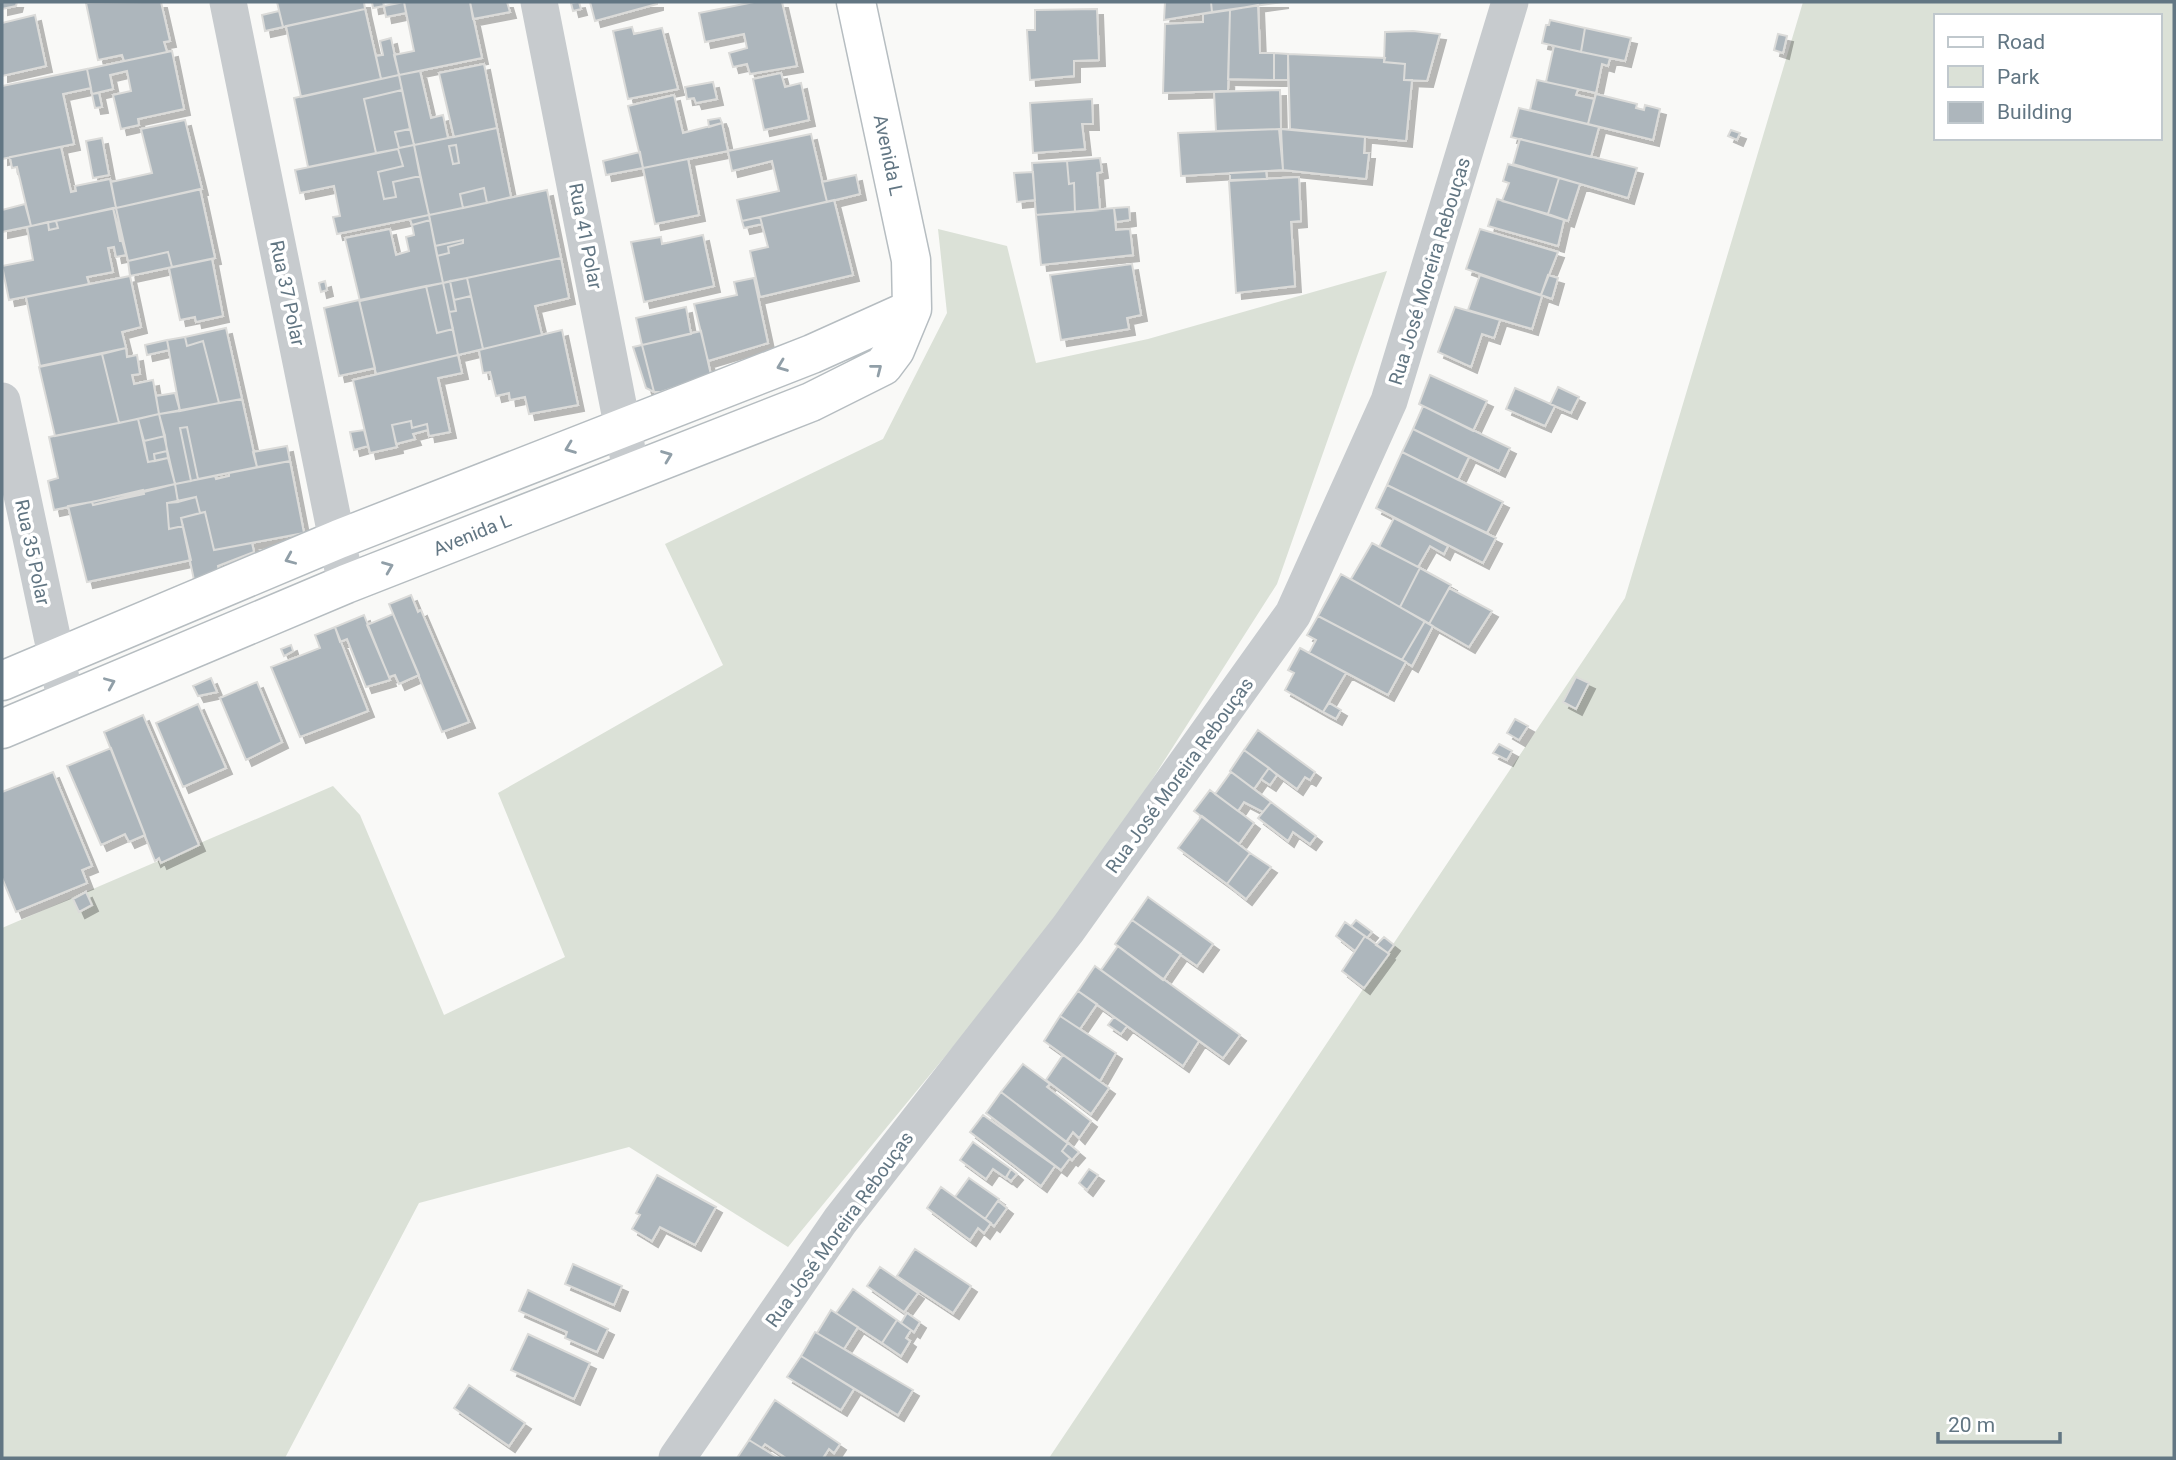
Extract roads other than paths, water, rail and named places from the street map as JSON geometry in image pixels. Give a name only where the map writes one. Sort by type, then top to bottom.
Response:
[{"type":"street","name":"Rua 37 Polar","points":[[228,2],[339,538],[346,584]]},
{"type":"street","name":"Rua 41 Polar","points":[[539,2],[631,470]]},
{"type":"street","name":"Avenida L","points":[[2,729],[346,584],[631,470],[811,402],[871,374],[895,350],[912,309],[911,260],[856,2]]},
{"type":"street","name":"Rua José Moreira Rebouças","points":[[677,1458],[840,1221],[1068,929],[1293,614],[1389,401],[1510,2]]},
{"type":"street","points":[[2,681],[339,538],[812,354],[912,309]]},
{"type":"street","name":"Rua 35 Polar","points":[[2,401],[66,702]]}]
